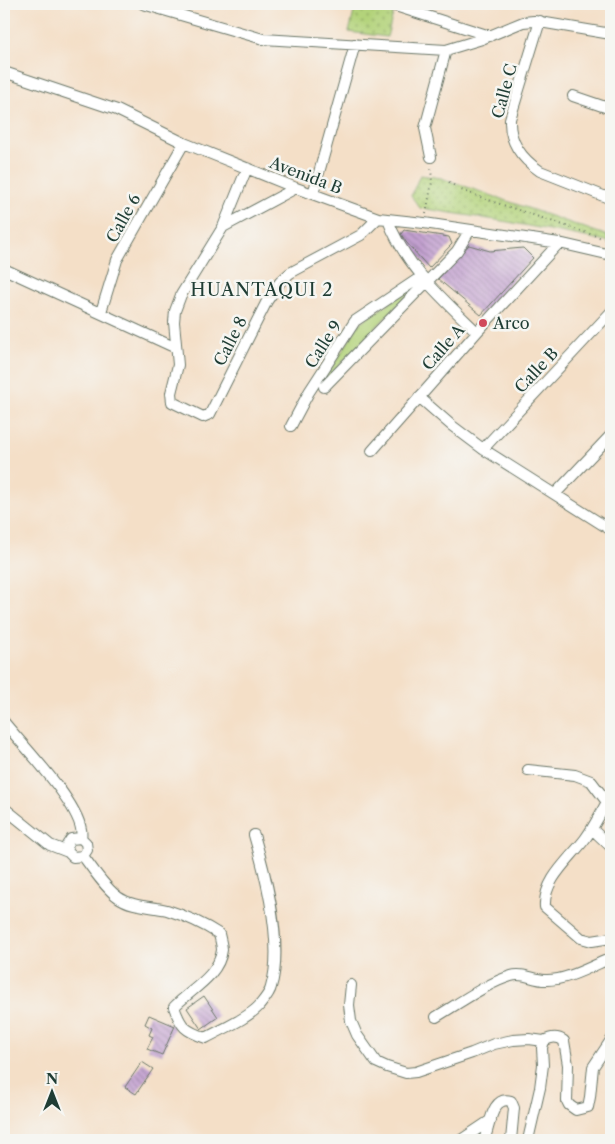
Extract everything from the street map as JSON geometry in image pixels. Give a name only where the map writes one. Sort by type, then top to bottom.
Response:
[{"type":"street","points":[[143,4],[258,38],[286,41],[446,50],[490,36],[523,22],[540,21],[611,34]]},
{"type":"street","points":[[389,4],[490,36]]},
{"type":"street","name":"Calle C","points":[[540,21],[510,119],[512,139],[531,165],[540,171],[611,199]]},
{"type":"street","points":[[313,194],[355,44]]},
{"type":"street","points":[[431,158],[425,128],[446,50]]},
{"type":"street","name":"Avenida B","points":[[4,72],[117,110],[184,143],[296,188],[383,219],[424,223],[559,243],[611,255]]},
{"type":"street","points":[[573,96],[611,109]]},
{"type":"street","name":"Calle 6","points":[[101,312],[117,260],[184,143]]},
{"type":"street","points":[[176,348],[175,311],[181,295],[223,227],[247,168]]},
{"type":"street","points":[[223,227],[296,188]]},
{"type":"street","points":[[383,219],[424,280],[476,332]]},
{"type":"street","name":"Calle 8","points":[[176,348],[178,365],[171,393],[172,402],[203,417],[210,414],[267,301],[280,282],[290,273],[361,235],[383,219]]},
{"type":"street","points":[[324,387],[424,280],[457,251],[470,230]]},
{"type":"street","name":"Calle A","points":[[372,451],[476,332],[559,243]]},
{"type":"street","points":[[4,269],[176,348]]},
{"type":"street","name":"Calle 9","points":[[291,426],[309,392],[355,321],[424,280]]},
{"type":"street","name":"Calle B","points":[[483,448],[611,312]]},
{"type":"street","points":[[419,397],[451,425],[483,448],[611,530]]},
{"type":"street","points":[[555,494],[611,435]]},
{"type":"street","points":[[4,722],[45,769],[62,792],[80,822],[83,832],[81,838]]},
{"type":"street","points":[[528,770],[575,775],[591,781],[609,800],[592,829],[548,886],[544,897],[545,907],[581,938],[592,941],[611,938]]},
{"type":"street","points":[[4,808],[50,845],[68,852],[73,857],[83,856]]},
{"type":"street","points":[[592,829],[611,847]]},
{"type":"street","points":[[83,856],[110,890],[119,898],[192,919],[220,934],[222,949],[219,961],[208,978],[174,1007],[179,1023],[192,1033],[206,1038],[258,1007],[271,988],[276,952],[268,883],[254,835]]},
{"type":"street","points":[[68,852],[67,845],[71,839],[81,838]]},
{"type":"street","points":[[81,838],[87,847],[83,856]]},
{"type":"street","points":[[436,1017],[510,976],[525,975],[541,980],[555,979],[566,977],[611,958]]},
{"type":"street","points":[[351,985],[349,1005],[351,1021],[356,1035],[376,1062],[387,1068],[406,1073],[416,1072],[494,1044],[521,1040],[544,1041],[554,1037],[560,1038],[564,1041],[568,1065],[568,1101],[569,1105],[576,1110],[588,1107],[593,1067],[611,1040]]},
{"type":"street","points":[[528,1140],[540,1088],[544,1041]]},
{"type":"street","points":[[484,1140],[497,1104],[502,1100],[511,1101],[514,1108],[511,1140]]},
{"type":"street","points":[[461,1140],[491,1120]]},
{"type":"path","points":[[424,223],[432,182],[431,158]]},
{"type":"path","points":[[449,182],[461,190],[494,202],[577,231],[611,240]]},
{"type":"green space","points":[[356,4],[388,4],[395,6],[387,37],[349,32]]},
{"type":"green space","points":[[420,175],[441,178],[611,237],[611,242],[508,222],[420,208],[411,196]]},
{"type":"green space","points":[[418,284],[322,383],[360,323]]},
{"type":"building","points":[[404,230],[449,237],[452,244],[429,268],[406,242],[401,234]]},
{"type":"building","points":[[469,245],[490,251],[523,248],[533,258],[481,315],[438,279]]},
{"type":"building","points":[[204,996],[218,1017],[201,1029],[187,1008]]},
{"type":"building","points":[[149,1015],[175,1026],[162,1055],[147,1049],[153,1037],[149,1035],[152,1028],[145,1024]]},
{"type":"building","points":[[142,1062],[153,1069],[136,1094],[125,1087]]},
{"type":"place","name":"Arco","points":[[483,323]]},
{"type":"district","name":"HUANTAQUI 2","points":[[262,290]]}]
